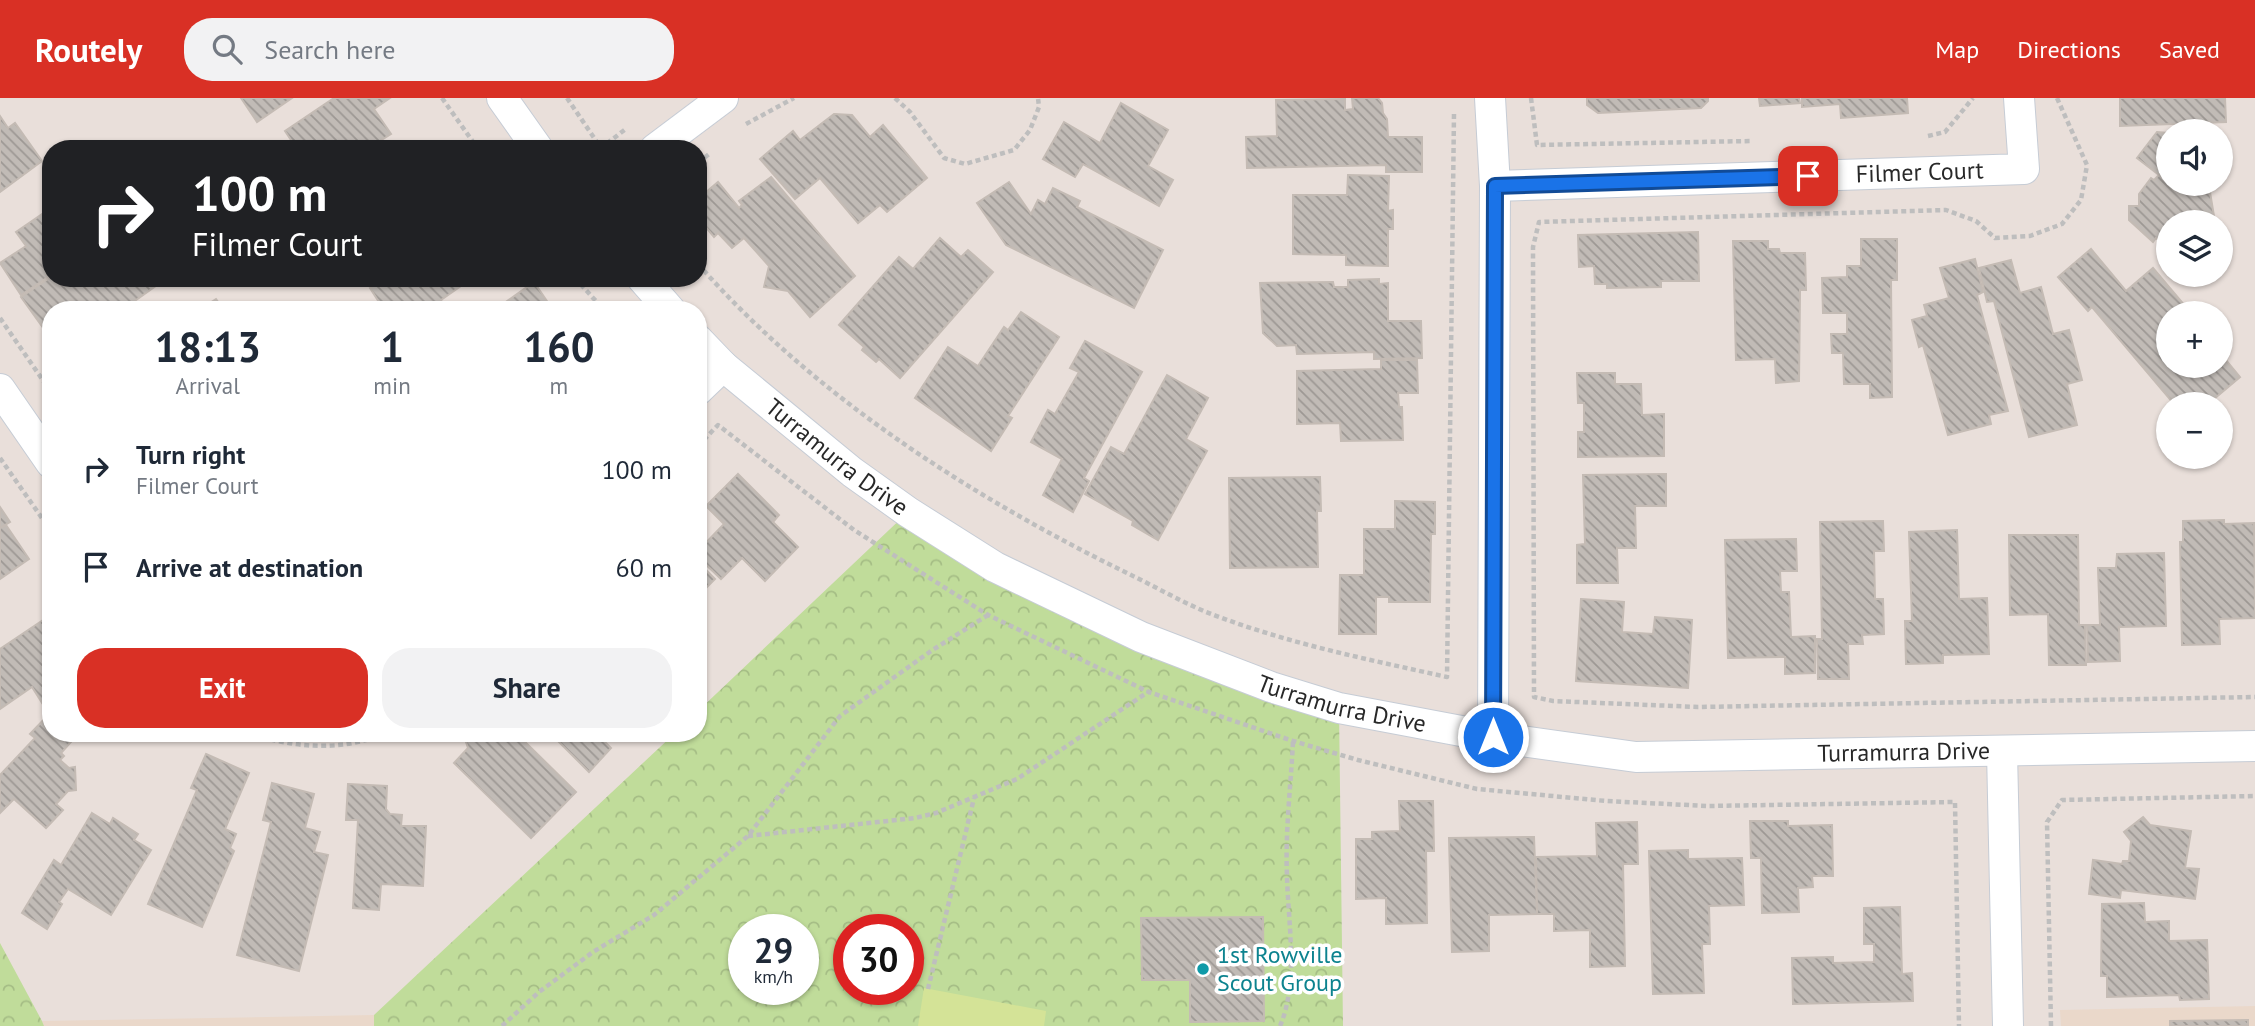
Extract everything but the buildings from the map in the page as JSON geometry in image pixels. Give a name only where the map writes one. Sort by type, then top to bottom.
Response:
[{"type":"street","points":[[502,98],[532,140]]},
{"type":"street","points":[[667,140],[723,98]]},
{"type":"street","points":[[1490,98],[1495,186],[1493,737]]},
{"type":"street","name":"Filmer Court","points":[[1495,186],[2024,169],[2019,98]]},
{"type":"street","points":[[650,287],[662,301]]},
{"type":"street","name":"Turramurra Drive","points":[[707,349],[723,366],[852,472],[908,512],[995,567],[1141,637],[1271,687],[1339,708],[1493,737],[1636,757],[1900,750],[2001,751],[2255,746]]},
{"type":"street","points":[[707,381],[723,366]]},
{"type":"street","points":[[0,389],[42,450]]},
{"type":"street","points":[[2001,751],[2008,1026]]},
{"type":"path","points":[[442,98],[472,140]]},
{"type":"path","points":[[567,98],[596,140]]},
{"type":"path","points":[[737,130],[794,98]]},
{"type":"path","points":[[895,98],[910,112],[944,158],[965,164],[1014,150],[1030,130],[1039,107],[1038,98]]},
{"type":"path","points":[[1531,98],[1537,145],[1754,141]]},
{"type":"path","points":[[1916,138],[1945,132],[1973,98]]},
{"type":"path","points":[[707,274],[805,369],[956,480],[1064,542],[1220,618],[1324,650],[1447,677],[1454,112]]},
{"type":"path","points":[[707,155],[718,146]]},
{"type":"path","points":[[1539,222],[1533,247],[1534,697],[1553,701],[1698,707],[2255,697]]},
{"type":"path","points":[[583,287],[596,301]]},
{"type":"path","points":[[0,318],[42,379]]},
{"type":"path","points":[[707,437],[719,425]]},
{"type":"path","points":[[0,458],[42,518]]},
{"type":"path","points":[[502,1026],[550,984],[593,952],[654,915],[748,836],[840,716],[931,651],[988,615]]},
{"type":"path","points":[[748,836],[915,818],[936,813],[1017,779],[1149,692]]},
{"type":"path","points":[[1280,1026],[1285,1013],[1292,951],[1287,874],[1293,741]]},
{"type":"path","points":[[286,742],[332,747],[364,742]]},
{"type":"path","points":[[2051,1026],[2047,822],[2062,800],[2255,796]]},
{"type":"path","points":[[928,989],[974,797]]},
{"type":"path","points":[[1955,802],[1959,1026]]},
{"type":"shaded area","points":[[2255,1006],[2255,1026],[2061,1026],[2060,1010]]},
{"type":"shaded area","points":[[374,1015],[374,1026],[44,1026],[42,1021]]},
{"type":"green space","points":[[908,512],[995,567],[1339,708],[1343,1026],[374,1026],[374,1015],[665,742],[707,742],[707,702]]},
{"type":"green space","points":[[0,943],[42,1021],[44,1026],[0,1026]]},
{"type":"green space","points":[[924,988],[1046,1011],[1044,1026],[918,1026],[921,1005],[924,1005]]},
{"type":"place","name":"1st Rowville Scout Group","points":[[1203,969]]},
{"type":"route","points":[[1493,737],[1495,186],[1808,176]]}]
